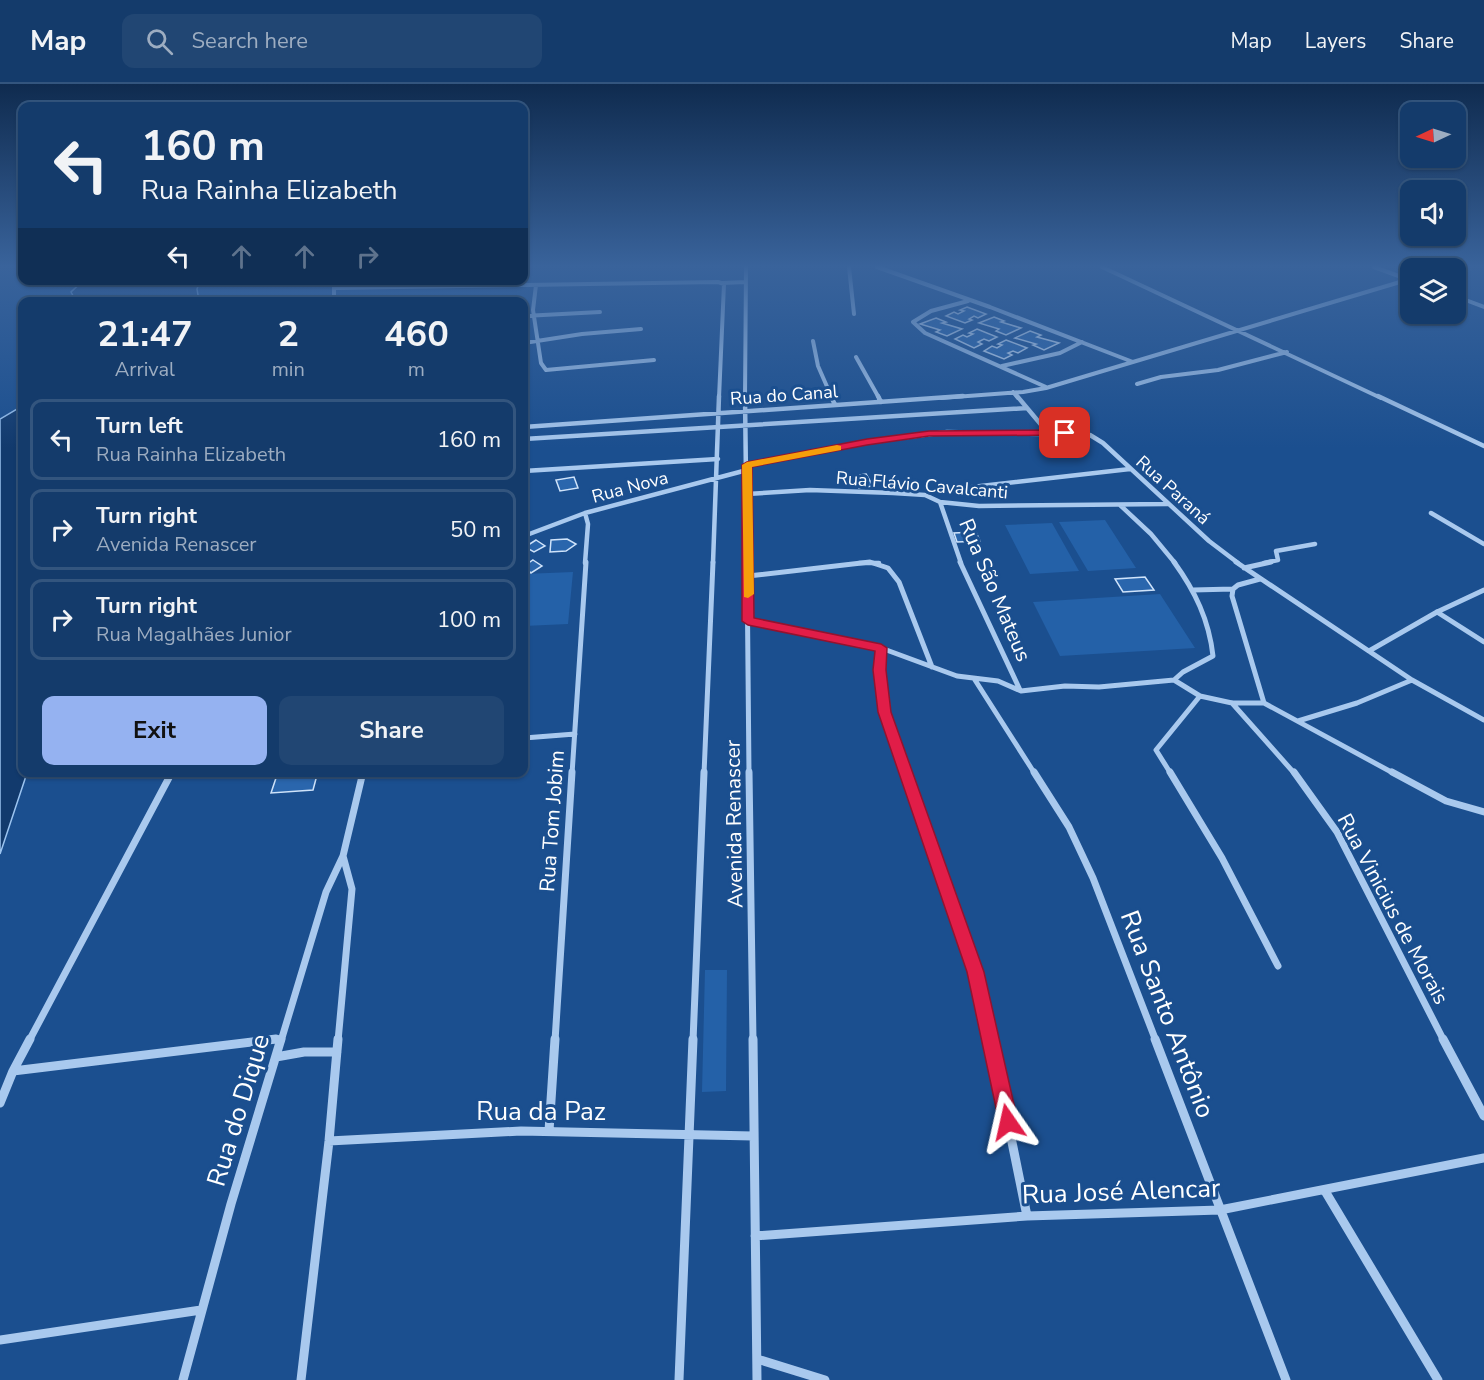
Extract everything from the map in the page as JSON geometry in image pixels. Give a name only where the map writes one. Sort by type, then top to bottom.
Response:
[{"type":"street","points":[[536,327],[542,366],[546,370],[654,360]]},
{"type":"street","name":"Avenida Renascer","points":[[679,1380],[722,327]]},
{"type":"street","name":"Avenida Renascer","points":[[745,327],[757,1380]]},
{"type":"street","points":[[917,327],[1046,388]]},
{"type":"street","points":[[1043,327],[1134,362]]},
{"type":"street","points":[[1234,327],[1484,446]]},
{"type":"street","name":"Rua do Canal","points":[[528,427],[1046,388],[1248,327]]},
{"type":"street","points":[[528,343],[582,334],[641,329]]},
{"type":"street","points":[[813,341],[818,366],[835,405]]},
{"type":"street","points":[[1001,366],[1060,353],[1082,342]]},
{"type":"street","points":[[1137,384],[1161,377],[1218,370],[1287,352]]},
{"type":"street","points":[[856,357],[881,402]]},
{"type":"street","points":[[1013,392],[1048,433]]},
{"type":"street","points":[[528,439],[1027,408]]},
{"type":"street","name":"Rua Paraná","points":[[1048,433],[1086,434],[1095,438],[1167,504],[1244,568],[1412,680],[1484,720]]},
{"type":"street","name":"Rua Nova","points":[[528,534],[585,513],[747,468],[867,442],[929,434],[1048,433]]},
{"type":"street","points":[[528,471],[718,459]]},
{"type":"street","points":[[972,487],[1130,469]]},
{"type":"street","name":"Rua Flávio Cavalcanti","points":[[747,494],[810,490],[893,493],[925,495],[940,502],[979,506],[1167,504]]},
{"type":"street","name":"Rua São Mateus","points":[[940,502],[957,555],[1021,691]]},
{"type":"street","points":[[748,621],[881,648],[932,667],[975,680],[998,681],[1021,691],[1065,686],[1100,687],[1174,680],[1188,668],[1213,656],[1209,630],[1193,590],[1158,542],[1136,518],[1120,505]]},
{"type":"street","name":"Rua Tom Jobim","points":[[549,1131],[588,524],[585,513]]},
{"type":"street","points":[[1431,513],[1484,544]]},
{"type":"street","points":[[1244,568],[1278,560],[1276,551],[1315,543]]},
{"type":"street","points":[[748,576],[870,562],[883,563],[899,582],[932,667]]},
{"type":"street","points":[[1193,590],[1233,589],[1238,585],[1260,579]]},
{"type":"street","points":[[1233,589],[1232,601],[1264,703]]},
{"type":"street","points":[[1369,651],[1437,612],[1484,590]]},
{"type":"street","points":[[1437,612],[1484,642]]},
{"type":"street","points":[[881,648],[879,670],[885,712],[976,972],[990,1029],[1027,1216]]},
{"type":"street","name":"Rua Santo Antônio","points":[[975,680],[1069,827],[1093,878],[1286,1380]]},
{"type":"street","points":[[1174,680],[1200,696],[1232,703],[1264,703],[1446,801],[1484,812]]},
{"type":"street","points":[[1298,721],[1357,703],[1412,680]]},
{"type":"street","points":[[1200,696],[1156,750],[1225,862],[1278,966]]},
{"type":"street","name":"Rua Vinicius de Morais","points":[[1232,703],[1286,761],[1337,832],[1409,976],[1484,1116]]},
{"type":"street","points":[[528,738],[574,734]]},
{"type":"street","points":[[0,1103],[13,1071],[169,777]]},
{"type":"street","name":"Rua do Dique","points":[[183,1380],[201,1310],[281,1039],[326,892],[343,856],[362,777]]},
{"type":"street","name":"Rua do Dique","points":[[301,1380],[329,1141],[352,889],[343,856]]},
{"type":"street","points":[[13,1071],[165,1051],[281,1039]]},
{"type":"street","points":[[276,1057],[304,1052],[337,1053]]},
{"type":"street","name":"Rua da Paz","points":[[329,1141],[443,1133],[549,1131],[753,1136]]},
{"type":"street","name":"Rua José Alencar","points":[[755,1236],[1027,1216],[1220,1210],[1484,1158]]},
{"type":"street","points":[[1325,1191],[1438,1380]]},
{"type":"street","points":[[0,1340],[201,1310]]},
{"type":"street","points":[[757,1359],[825,1380]]},
{"type":"shaded area","points":[[18,408],[18,777],[26,777],[0,854],[0,419]]},
{"type":"shaded area","points":[[1105,520],[1136,568],[1088,571],[1059,522]]},
{"type":"shaded area","points":[[1052,523],[1079,571],[1030,574],[1005,525]]},
{"type":"shaded area","points":[[573,572],[568,624],[528,626],[528,574]]},
{"type":"shaded area","points":[[1160,594],[1195,648],[1060,656],[1033,602]]},
{"type":"shaded area","points":[[705,970],[727,970],[726,1091],[702,1092]]},
{"type":"building","points":[[932,327],[962,329],[947,336],[936,332],[940,330]]},
{"type":"building","points":[[994,327],[1021,328],[1006,335],[996,331],[999,329]]},
{"type":"building","points":[[977,329],[997,337],[989,341],[984,339],[978,342],[982,344],[974,348],[955,339],[963,335],[967,337],[973,334],[969,333]]},
{"type":"building","points":[[1030,331],[1041,335],[1037,337],[1059,343],[1044,350],[1033,345],[1036,344],[1015,338]]},
{"type":"building","points":[[1006,340],[1027,348],[1018,353],[1013,351],[1008,353],[1012,355],[1004,359],[984,351],[992,346],[997,348],[1002,345],[998,344]]},
{"type":"building","points":[[866,474],[873,486],[859,488],[852,476]]},
{"type":"building","points":[[574,477],[578,488],[560,491],[556,480]]},
{"type":"building","points":[[976,532],[980,541],[957,542],[954,533]]},
{"type":"building","points":[[567,539],[576,544],[566,551],[550,552],[551,540]]},
{"type":"building","points":[[536,540],[545,546],[534,552],[528,549],[528,545]]},
{"type":"building","points":[[533,560],[542,566],[531,573],[528,570],[528,563]]},
{"type":"building","points":[[1145,577],[1154,590],[1123,592],[1115,579]]},
{"type":"building","points":[[316,777],[313,790],[271,793],[276,778]]},
{"type":"slow traffic","points":[[748,594],[747,465],[837,448]]},
{"type":"route","points":[[1008,1122],[976,972],[885,712],[880,689],[881,648],[748,621],[747,465],[897,437],[948,432],[1065,433]]}]
